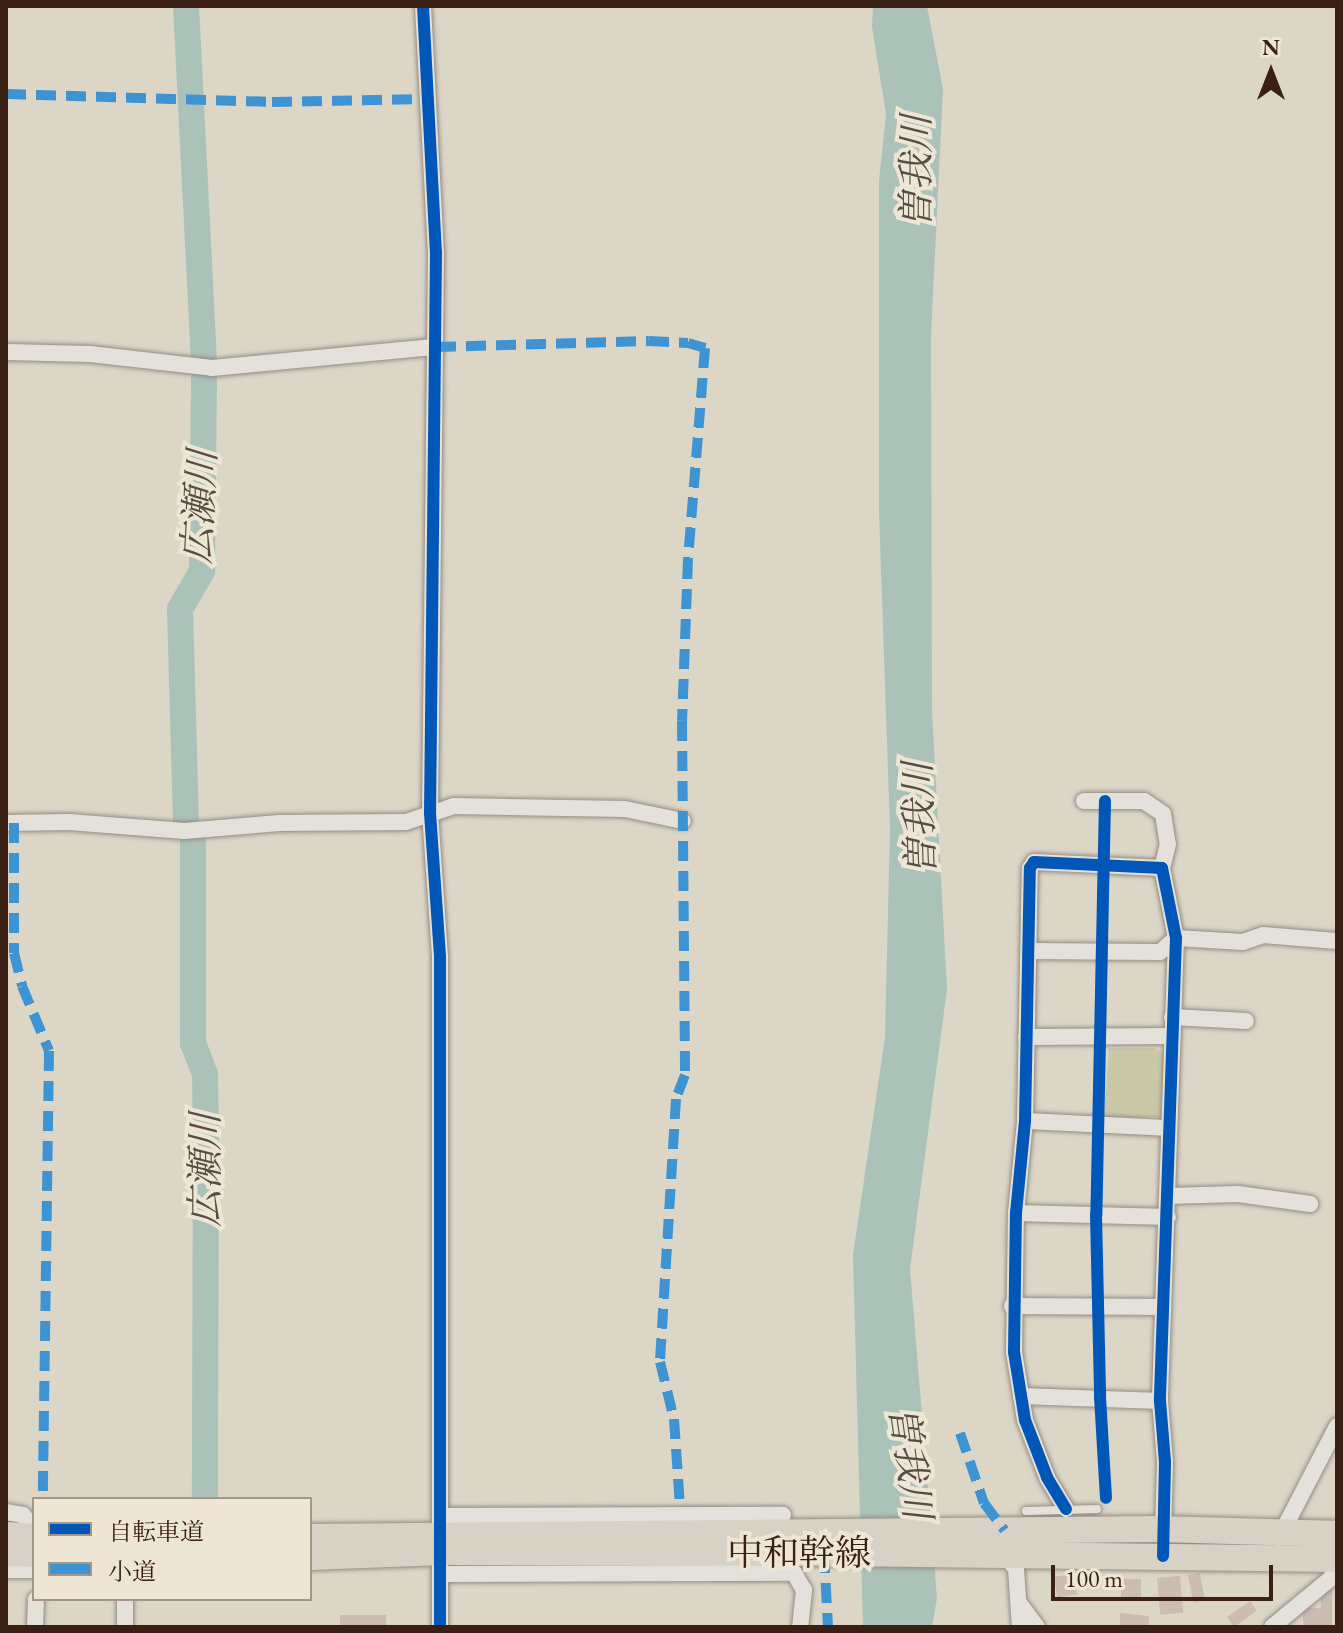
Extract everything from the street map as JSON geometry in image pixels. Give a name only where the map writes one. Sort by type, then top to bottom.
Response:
[{"type":"main road","name":"中和幹線","points":[[997,1546],[1163,1529],[1280,1545],[1337,1561]]},
{"type":"main road","name":"中和幹線","points":[[312,1537],[442,1544],[834,1542],[997,1546],[1163,1556],[1280,1545],[1337,1534]]},
{"type":"main road","points":[[6,1535],[32,1537]]},
{"type":"main road","name":"中和幹線","points":[[312,1557],[442,1544]]},
{"type":"main road","points":[[6,1553],[32,1554]]},
{"type":"street","points":[[423,6],[436,252],[430,813],[440,957],[440,1627]]},
{"type":"street","points":[[6,352],[90,354],[212,368],[436,347]]},
{"type":"street","points":[[1084,801],[1144,801],[1163,814],[1168,844],[1162,868],[1176,938],[1160,1401],[1165,1462],[1163,1556]]},
{"type":"street","points":[[6,823],[69,822],[185,831],[279,823],[406,822],[454,806],[625,809],[683,821]]},
{"type":"street","points":[[1066,1509],[1047,1477],[1025,1420],[1012,1306],[1016,1213],[1025,1121],[1029,951],[1027,887],[1034,862],[1162,868]]},
{"type":"street","points":[[1029,951],[1160,952],[1176,938],[1243,942],[1263,935],[1337,941]]},
{"type":"street","points":[[1172,1017],[1246,1021]]},
{"type":"street","points":[[1026,1037],[1171,1036]]},
{"type":"street","points":[[1025,1121],[1168,1128]]},
{"type":"street","points":[[1168,1196],[1238,1194],[1310,1204]]},
{"type":"street","points":[[1016,1213],[1168,1217]]},
{"type":"street","points":[[1012,1306],[1163,1307]]},
{"type":"street","points":[[1021,1396],[1160,1401]]},
{"type":"street","points":[[1280,1545],[1329,1461],[1337,1426]]},
{"type":"street","points":[[6,1512],[23,1515],[32,1526]]},
{"type":"street","points":[[442,1544],[783,1515]]},
{"type":"street","points":[[442,1544],[794,1573],[804,1590],[800,1627]]},
{"type":"street","points":[[997,1546],[1016,1569],[1020,1627]]},
{"type":"street","points":[[1272,1627],[1331,1578],[1337,1561]]},
{"type":"street","points":[[6,1570],[32,1570]]},
{"type":"street","points":[[35,1627],[36,1601]]},
{"type":"street","points":[[125,1601],[125,1627]]},
{"type":"street","points":[[1018,1601],[1037,1627]]},
{"type":"lane","points":[[1026,1511],[1097,1509]]},
{"type":"green space","points":[[1109,1048],[1154,1048],[1167,1056],[1166,1117],[1104,1117]]},
{"type":"water","name":"曽我川","points":[[873,6],[927,6],[943,89],[931,336],[932,711],[947,989],[910,1269],[937,1598],[932,1627],[863,1627],[853,1255],[885,1037],[890,828],[879,512],[879,181],[886,114],[872,27]]},
{"type":"building","points":[[1200,1573],[1205,1601],[1193,1603],[1188,1575]]},
{"type":"building","points":[[1074,1574],[1077,1595],[1057,1598],[1054,1577]]},
{"type":"building","points":[[1180,1576],[1183,1613],[1160,1615],[1157,1578]]},
{"type":"building","points":[[1121,1579],[1141,1579],[1141,1598],[1121,1598]]},
{"type":"building","points":[[1321,1588],[1332,1588],[1332,1627],[1303,1627],[1303,1608],[1321,1608]]},
{"type":"building","points":[[1250,1601],[1257,1611],[1234,1627],[1227,1617]]},
{"type":"building","points":[[1120,1613],[1149,1616],[1149,1626],[1120,1626]]},
{"type":"building","points":[[340,1615],[386,1615],[386,1627],[340,1627]]},
{"type":"waterway","name":"広瀬川","points":[[186,6],[204,360]]},
{"type":"waterway","name":"広瀬川","points":[[186,824],[180,609],[202,571],[204,378]]},
{"type":"waterway","name":"広瀬川","points":[[193,843],[193,1043],[205,1074],[205,1497]]},
{"type":"marked path","points":[[6,94],[272,102],[427,99]]},
{"type":"marked path","points":[[436,347],[649,341],[688,343],[705,348],[688,559],[682,721],[685,1075],[676,1099],[660,1362],[674,1419],[680,1508]]},
{"type":"marked path","points":[[14,823],[14,953],[22,986],[49,1051],[43,1497]]},
{"type":"marked path","points":[[960,1433],[984,1503],[1004,1530]]},
{"type":"marked path","points":[[824,1553],[828,1627]]},
{"type":"cycle path","points":[[423,6],[436,252],[430,813],[440,957],[440,1627]]},
{"type":"cycle path","points":[[1105,801],[1096,1215],[1100,1397],[1106,1498]]},
{"type":"cycle path","points":[[1066,1509],[1047,1477],[1025,1420],[1014,1352],[1016,1213],[1025,1121],[1030,868],[1034,862],[1162,868],[1176,938],[1160,1401],[1165,1462],[1163,1556]]}]
